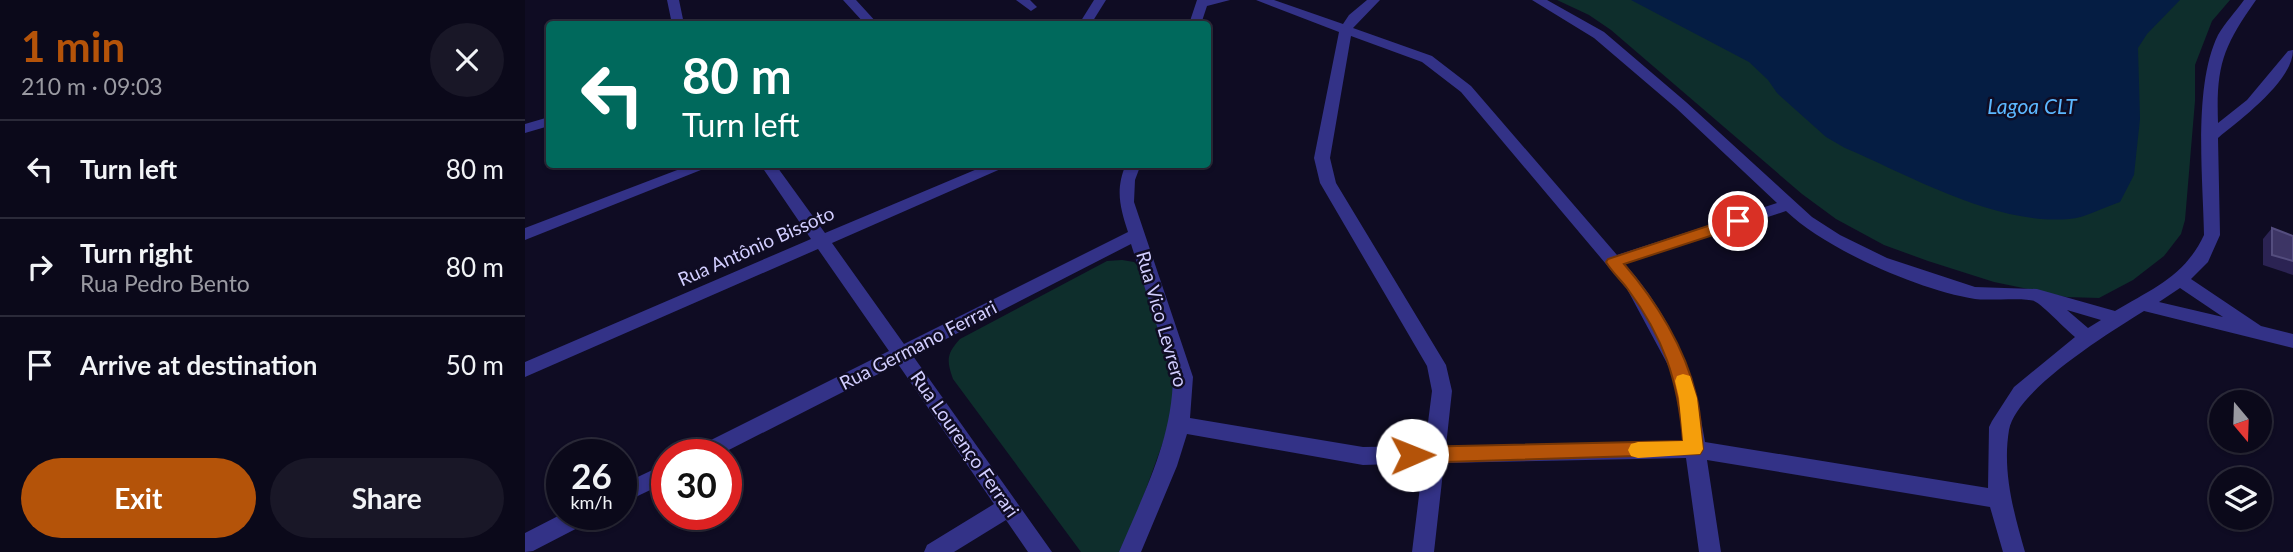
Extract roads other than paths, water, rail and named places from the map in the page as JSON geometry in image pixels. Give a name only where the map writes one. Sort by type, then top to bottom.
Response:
[{"type":"street","points":[[673,0],[677,21]]},
{"type":"street","points":[[849,0],[868,21]]},
{"type":"street","points":[[1087,21],[1100,0]]},
{"type":"street","points":[[1196,21],[1203,2],[1224,0]]},
{"type":"street","points":[[1262,0],[1427,59],[1448,74],[1466,89],[1633,285],[1660,327],[1679,367],[1688,398],[1693,449],[1710,552]]},
{"type":"street","points":[[1374,0],[1353,18],[1346,29],[1322,158],[1328,183],[1343,211],[1436,365],[1441,391],[1423,552]]},
{"type":"street","points":[[1538,0],[1577,20],[1619,52],[1806,221],[1834,239],[1881,262],[1975,293],[2038,295],[2117,318]]},
{"type":"street","points":[[2014,552],[1999,499],[1999,427],[2021,392],[2087,337],[2180,279],[2202,258],[2212,234],[2210,92],[2215,63],[2225,35],[2250,0]]},
{"type":"street","points":[[2211,136],[2252,103],[2293,54]]},
{"type":"street","points":[[525,129],[546,122]]},
{"type":"street","points":[[525,234],[698,168]]},
{"type":"street","name":"Rua Lourenço Ferrari","points":[[770,168],[1041,552]]},
{"type":"street","name":"Rua Antônio Bissoto","points":[[525,370],[994,168]]},
{"type":"street","name":"Rua Vico Levrero","points":[[1130,552],[1185,402],[1183,377],[1136,235],[1125,191],[1133,168]]},
{"type":"street","points":[[1613,262],[1788,205]]},
{"type":"street","name":"Rua Germano Ferrari","points":[[732,439],[1136,235]]},
{"type":"street","points":[[2180,279],[2267,337]]},
{"type":"street","points":[[2038,295],[2087,337]]},
{"type":"street","points":[[2142,304],[2267,337],[2293,341]]},
{"type":"street","points":[[1179,424],[1363,456],[1693,449],[1999,499]]},
{"type":"street","points":[[935,552],[1009,506]]},
{"type":"street","points":[[525,544],[552,530]]},
{"type":"water","name":"Lagoa CLT","points":[[1631,0],[2180,0],[2147,34],[2138,48],[2140,119],[2134,175],[2120,202],[2075,218],[2041,219],[1983,207],[1845,148],[1826,137],[1777,93],[1749,62]]}]
